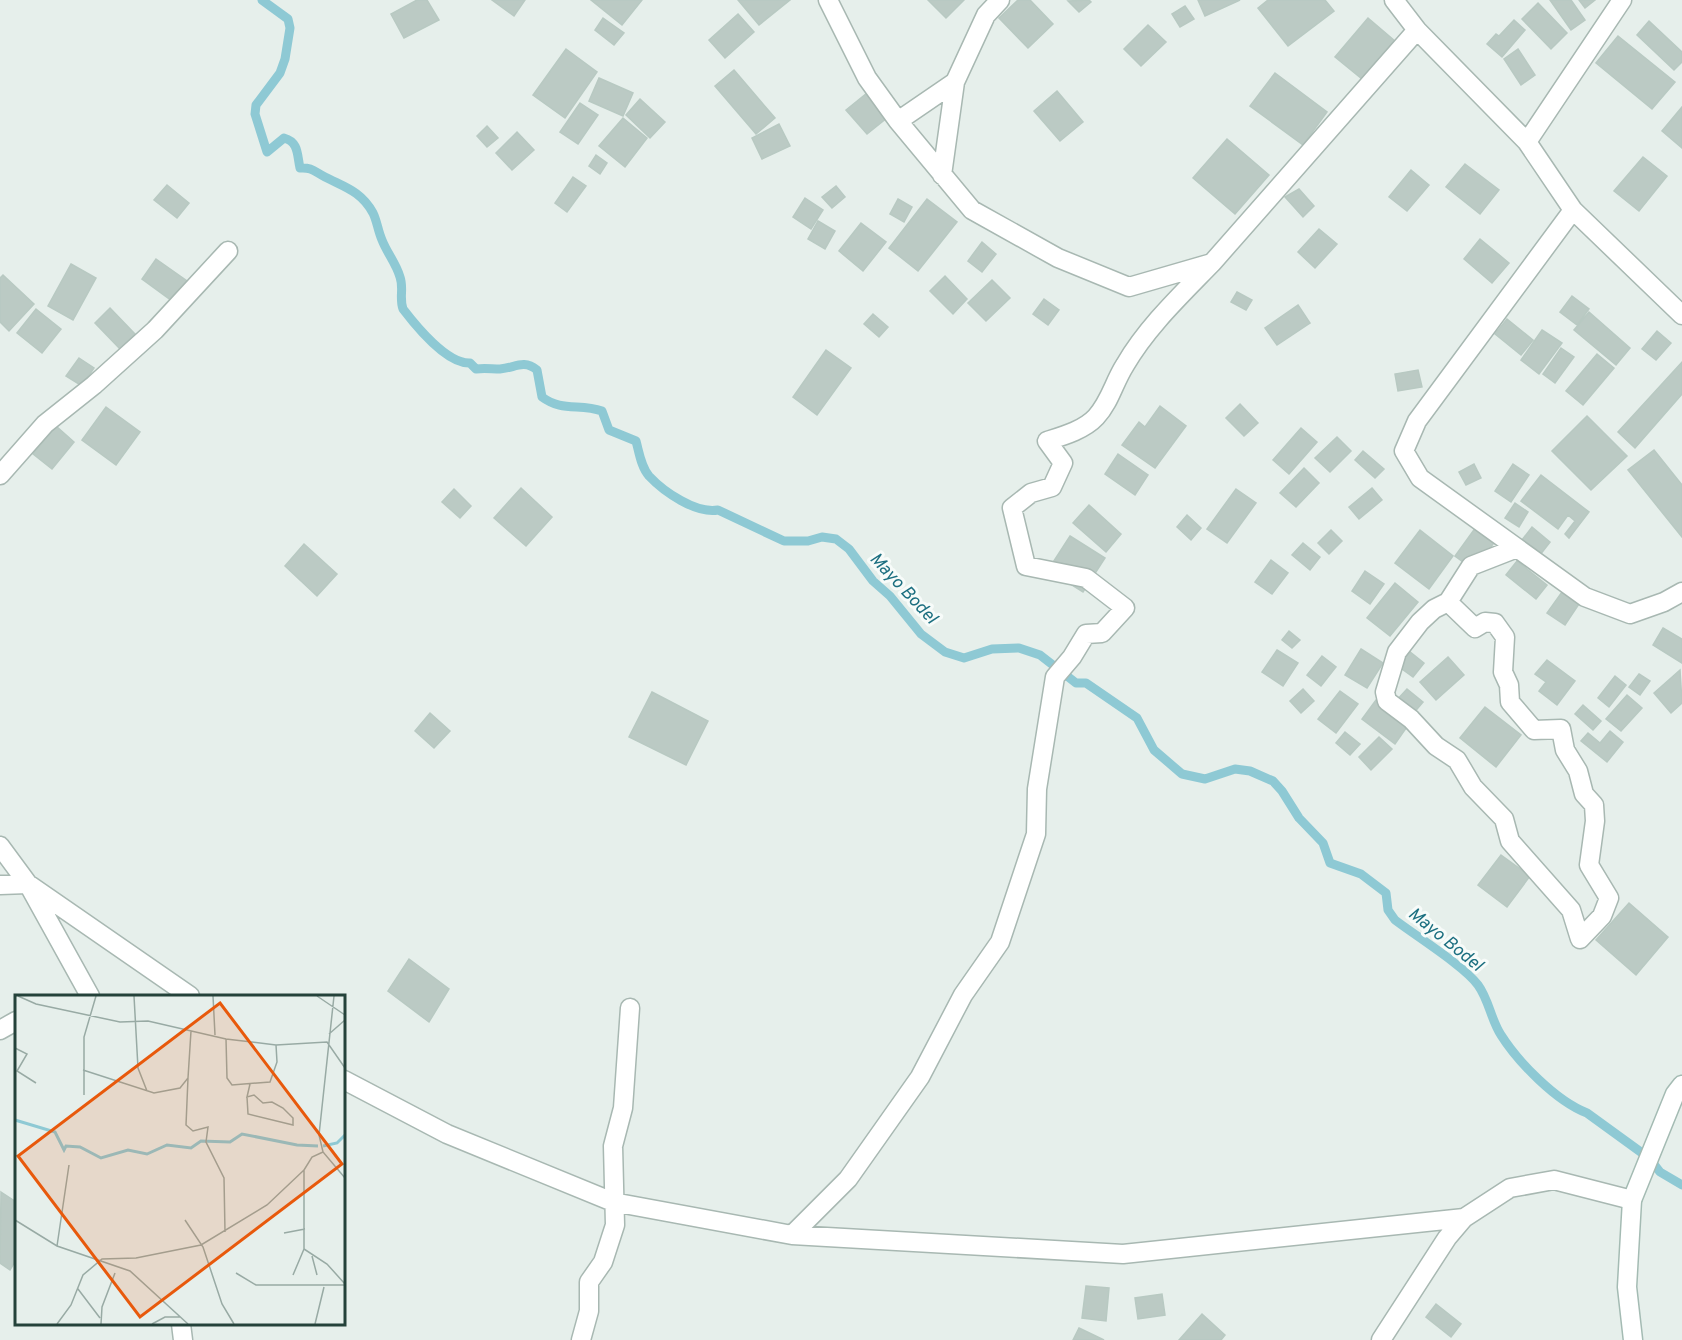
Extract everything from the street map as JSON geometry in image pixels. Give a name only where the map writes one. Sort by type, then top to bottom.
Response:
[{"type":"street","points":[[828,0],[867,78],[898,121],[972,210],[1058,258],[1129,287],[1212,263]]},
{"type":"street","points":[[942,175],[956,82],[986,15],[1000,0]]},
{"type":"street","points":[[1394,0],[1417,30],[1527,142],[1573,210],[1682,315]]},
{"type":"street","points":[[1527,142],[1622,0]]},
{"type":"street","points":[[792,1235],[848,1179],[920,1077],[963,995],[1000,942],[1036,834],[1037,789],[1054,677],[1086,634],[1102,633],[1125,608],[1086,578],[1026,566],[1012,508],[1031,493],[1052,487],[1063,463],[1047,441],[1067,435],[1095,419],[1136,349],[1168,308],[1212,263],[1417,30]]},
{"type":"street","points":[[898,121],[956,82]]},
{"type":"street","points":[[1573,210],[1417,421],[1404,451],[1420,478],[1585,597],[1630,614],[1664,602],[1682,592]]},
{"type":"street","points":[[0,475],[45,424],[94,385],[155,330],[228,251]]},
{"type":"street","points":[[1448,602],[1475,628],[1485,622],[1495,623],[1505,637],[1503,672],[1509,686],[1510,702],[1534,730],[1561,729],[1565,750],[1578,771],[1584,794],[1594,805],[1595,822],[1589,865],[1609,898],[1602,916],[1580,939],[1571,910],[1510,841],[1504,819],[1473,787],[1457,760],[1436,746],[1410,719],[1387,701],[1384,692],[1397,652],[1420,622],[1434,609],[1448,602],[1471,566],[1517,548]]},
{"type":"street","points":[[0,846],[28,884],[89,995]]},
{"type":"street","points":[[0,885],[28,884],[189,995]]},
{"type":"street","points":[[581,1340],[589,1311],[590,1282],[603,1262],[615,1225],[614,1146],[623,1108],[630,1008]]},
{"type":"street","points":[[0,1030],[15,1022]]},
{"type":"street","points":[[345,1081],[447,1134],[613,1202],[792,1235],[1123,1254],[1464,1218]]},
{"type":"street","points":[[1633,1340],[1627,1287],[1632,1200],[1675,1094],[1682,1085]]},
{"type":"street","points":[[1381,1340],[1447,1238],[1464,1218],[1510,1188],[1554,1180],[1632,1200]]},
{"type":"street","points":[[182,1325],[183,1340]]},
{"type":"building","points":[[417,0],[427,0],[439,20],[404,38],[391,14]]},
{"type":"building","points":[[492,0],[525,0],[514,16]]},
{"type":"building","points":[[591,0],[642,0],[622,25]]},
{"type":"building","points":[[738,0],[790,0],[759,25]]},
{"type":"building","points":[[928,0],[964,0],[946,18]]},
{"type":"building","points":[[1018,0],[1030,0],[1053,24],[1028,48],[999,18]]},
{"type":"building","points":[[1089,0],[1091,2],[1079,12],[1068,1]]},
{"type":"building","points":[[1198,0],[1240,0],[1205,16]]},
{"type":"building","points":[[1268,0],[1325,0],[1334,11],[1288,46],[1258,8]]},
{"type":"building","points":[[1550,0],[1571,0],[1585,20],[1571,30]]},
{"type":"building","points":[[1579,0],[1595,0],[1585,8]]},
{"type":"building","points":[[1538,3],[1567,33],[1551,49],[1522,19]]},
{"type":"building","points":[[1185,6],[1194,19],[1180,27],[1172,14]]},
{"type":"building","points":[[738,14],[754,32],[725,58],[709,40]]},
{"type":"building","points":[[603,18],[624,33],[614,45],[595,30]]},
{"type":"building","points":[[1368,18],[1395,41],[1362,79],[1335,57]]},
{"type":"building","points":[[1514,20],[1525,30],[1502,57],[1487,44],[1496,34],[1499,36]]},
{"type":"building","points":[[1649,21],[1682,52],[1682,62],[1674,70],[1637,35]]},
{"type":"building","points":[[1148,25],[1166,42],[1141,66],[1124,49]]},
{"type":"building","points":[[1618,36],[1675,82],[1652,109],[1596,63]]},
{"type":"building","points":[[566,49],[597,72],[565,118],[533,95]]},
{"type":"building","points":[[1518,49],[1535,75],[1521,85],[1504,59]]},
{"type":"building","points":[[734,70],[775,118],[756,134],[715,86]]},
{"type":"building","points":[[1275,73],[1327,112],[1303,145],[1250,106]]},
{"type":"building","points":[[599,78],[633,93],[623,116],[589,101]]},
{"type":"building","points":[[1057,91],[1083,122],[1060,141],[1034,111]]},
{"type":"building","points":[[867,93],[887,118],[867,134],[846,110]]},
{"type":"building","points":[[640,99],[665,122],[650,138],[626,115]]},
{"type":"building","points":[[580,103],[598,115],[578,144],[560,132]]},
{"type":"building","points":[[1682,107],[1682,148],[1662,131]]},
{"type":"building","points":[[623,118],[647,138],[625,167],[599,146]]},
{"type":"building","points":[[779,124],[790,146],[762,159],[752,138]]},
{"type":"building","points":[[487,126],[498,138],[487,147],[477,136]]},
{"type":"building","points":[[517,132],[534,150],[512,170],[496,153]]},
{"type":"building","points":[[1227,139],[1269,175],[1235,214],[1193,178]]},
{"type":"building","points":[[596,155],[607,163],[600,174],[589,166]]},
{"type":"building","points":[[1643,157],[1667,176],[1639,211],[1614,191]]},
{"type":"building","points":[[1465,164],[1499,190],[1480,214],[1446,187]]},
{"type":"building","points":[[1411,170],[1429,185],[1407,211],[1389,197]]},
{"type":"building","points":[[573,177],[586,186],[567,212],[555,203]]},
{"type":"building","points":[[167,185],[189,203],[177,218],[154,200]]},
{"type":"building","points":[[836,186],[845,197],[832,208],[822,197]]},
{"type":"building","points":[[1299,189],[1314,206],[1303,217],[1285,197]]},
{"type":"building","points":[[805,198],[823,210],[811,229],[793,217]]},
{"type":"building","points":[[898,199],[912,207],[904,222],[890,214]]},
{"type":"building","points":[[927,199],[957,222],[918,271],[889,248]]},
{"type":"building","points":[[818,221],[835,231],[825,249],[808,239]]},
{"type":"building","points":[[861,223],[886,242],[863,271],[839,251]]},
{"type":"building","points":[[1319,229],[1337,244],[1315,268],[1298,252]]},
{"type":"building","points":[[1480,239],[1509,263],[1492,283],[1464,259]]},
{"type":"building","points":[[982,242],[996,254],[982,272],[968,261]]},
{"type":"building","points":[[156,259],[187,281],[172,301],[142,279]]},
{"type":"building","points":[[71,264],[96,278],[73,320],[48,306]]},
{"type":"building","points":[[3,275],[34,304],[9,331],[0,322],[0,278]]},
{"type":"building","points":[[945,276],[967,299],[953,314],[930,291]]},
{"type":"building","points":[[992,280],[1010,298],[986,321],[968,303]]},
{"type":"building","points":[[1237,292],[1252,300],[1246,310],[1231,302]]},
{"type":"building","points":[[1572,296],[1589,309],[1577,325],[1560,312]]},
{"type":"building","points":[[1044,299],[1059,310],[1048,325],[1033,314]]},
{"type":"building","points":[[1298,305],[1310,323],[1277,345],[1265,328]]},
{"type":"building","points":[[110,308],[135,334],[120,349],[95,323]]},
{"type":"building","points":[[36,309],[61,329],[42,353],[17,333]]},
{"type":"building","points":[[1589,312],[1630,348],[1616,365],[1574,330]]},
{"type":"building","points":[[873,314],[888,327],[879,337],[864,324]]},
{"type":"building","points":[[1507,319],[1533,340],[1521,355],[1495,334]]},
{"type":"building","points":[[1542,330],[1562,343],[1539,374],[1521,360]]},
{"type":"building","points":[[1657,331],[1671,343],[1656,360],[1642,349]]},
{"type":"building","points":[[1561,348],[1574,357],[1555,383],[1543,374]]},
{"type":"building","points":[[826,350],[851,368],[817,415],[793,397]]},
{"type":"building","points":[[1597,354],[1614,368],[1583,405],[1566,391]]},
{"type":"building","points":[[79,358],[94,368],[82,386],[66,376]]},
{"type":"building","points":[[1682,362],[1682,394],[1635,448],[1618,432]]},
{"type":"building","points":[[1418,370],[1422,387],[1398,391],[1395,374]]},
{"type":"building","points":[[1240,404],[1258,423],[1244,436],[1226,418]]},
{"type":"building","points":[[1160,406],[1186,426],[1155,468],[1122,445],[1139,422],[1145,427]]},
{"type":"building","points":[[106,407],[140,432],[116,465],[82,440]]},
{"type":"building","points":[[1587,416],[1627,456],[1591,490],[1552,451]]},
{"type":"building","points":[[56,426],[74,442],[52,469],[33,454]]},
{"type":"building","points":[[1301,428],[1317,442],[1289,474],[1273,460]]},
{"type":"building","points":[[1337,437],[1351,451],[1330,472],[1315,458]]},
{"type":"building","points":[[1654,450],[1682,485],[1682,537],[1628,470]]},
{"type":"building","points":[[1363,451],[1384,469],[1375,478],[1355,460]]},
{"type":"building","points":[[1118,454],[1148,475],[1135,495],[1105,474]]},
{"type":"building","points":[[1474,464],[1481,478],[1466,485],[1459,472]]},
{"type":"building","points":[[1513,464],[1529,475],[1511,502],[1495,491]]},
{"type":"building","points":[[1304,468],[1319,483],[1296,507],[1280,493]]},
{"type":"building","points":[[1541,475],[1589,512],[1569,538],[1565,534],[1575,521],[1568,515],[1558,529],[1521,501]]},
{"type":"building","points":[[521,488],[552,517],[526,546],[494,518]]},
{"type":"building","points":[[1372,488],[1382,500],[1359,519],[1349,507]]},
{"type":"building","points":[[454,489],[471,506],[460,518],[442,502]]},
{"type":"building","points":[[1236,489],[1256,503],[1227,543],[1207,529]]},
{"type":"building","points":[[1515,503],[1528,512],[1519,527],[1505,518]]},
{"type":"building","points":[[1089,505],[1121,534],[1106,552],[1073,523]]},
{"type":"building","points":[[1187,515],[1201,528],[1191,540],[1177,527]]},
{"type":"building","points":[[1476,527],[1496,540],[1474,570],[1455,556]]},
{"type":"building","points":[[1532,527],[1550,542],[1540,555],[1522,540]]},
{"type":"building","points":[[1331,530],[1342,541],[1329,554],[1318,543]]},
{"type":"building","points":[[1420,530],[1453,556],[1429,589],[1395,563]]},
{"type":"building","points":[[1070,536],[1105,558],[1083,592],[1048,570]]},
{"type":"building","points":[[1303,543],[1320,557],[1310,570],[1292,555]]},
{"type":"building","points":[[304,544],[337,574],[317,596],[285,566]]},
{"type":"building","points":[[1271,560],[1288,573],[1272,594],[1255,582]]},
{"type":"building","points":[[1517,561],[1547,585],[1536,599],[1506,575]]},
{"type":"building","points":[[1365,571],[1384,584],[1370,604],[1352,591]]},
{"type":"building","points":[[1395,583],[1418,602],[1390,636],[1367,618]]},
{"type":"building","points":[[1562,592],[1579,604],[1565,625],[1547,613]]},
{"type":"building","points":[[1663,628],[1682,639],[1682,663],[1653,645]]},
{"type":"building","points":[[1289,631],[1300,640],[1292,648],[1282,640]]},
{"type":"building","points":[[1361,649],[1383,663],[1367,688],[1345,675]]},
{"type":"building","points":[[1277,650],[1298,663],[1283,686],[1262,672]]},
{"type":"building","points":[[1409,651],[1424,663],[1413,677],[1398,666]]},
{"type":"building","points":[[1322,656],[1336,667],[1321,686],[1307,675]]},
{"type":"building","points":[[1448,657],[1464,675],[1436,700],[1420,682]]},
{"type":"building","points":[[1547,660],[1575,681],[1557,705],[1539,691],[1546,682],[1535,674]]},
{"type":"building","points":[[1680,670],[1682,703],[1671,713],[1654,693]]},
{"type":"building","points":[[1639,674],[1650,681],[1640,695],[1629,687]]},
{"type":"building","points":[[1615,676],[1626,685],[1609,707],[1598,698]]},
{"type":"building","points":[[1303,689],[1314,701],[1301,713],[1290,701]]},
{"type":"building","points":[[1407,689],[1423,702],[1412,715],[1396,701]]},
{"type":"building","points":[[1340,691],[1358,704],[1336,733],[1318,719]]},
{"type":"building","points":[[652,692],[708,721],[686,765],[629,737]]},
{"type":"building","points":[[1627,695],[1642,708],[1621,731],[1606,719]]},
{"type":"building","points":[[1376,700],[1409,724],[1395,744],[1362,719]]},
{"type":"building","points":[[1583,705],[1601,721],[1593,730],[1575,714]]},
{"type":"building","points":[[1485,707],[1521,735],[1496,767],[1460,738]]},
{"type":"building","points":[[430,713],[450,731],[434,748],[415,731]]},
{"type":"building","points":[[1610,731],[1623,742],[1607,762],[1581,741],[1588,733],[1600,743]]},
{"type":"building","points":[[1345,732],[1360,744],[1350,755],[1336,743]]},
{"type":"building","points":[[1379,737],[1392,749],[1371,770],[1359,757]]},
{"type":"building","points":[[1501,855],[1530,876],[1507,907],[1478,885]]},
{"type":"building","points":[[1629,903],[1668,937],[1636,975],[1596,940]]},
{"type":"building","points":[[409,959],[449,989],[429,1022],[388,991]]},
{"type":"building","points":[[1,1192],[15,1201],[15,1262],[10,1270],[0,1263]]},
{"type":"building","points":[[1086,1286],[1109,1288],[1106,1321],[1082,1318]]},
{"type":"building","points":[[1162,1294],[1165,1315],[1138,1319],[1135,1298]]},
{"type":"building","points":[[1436,1304],[1461,1324],[1451,1337],[1426,1317]]},
{"type":"building","points":[[1202,1314],[1225,1335],[1221,1340],[1179,1340]]},
{"type":"building","points":[[1079,1328],[1104,1340],[1073,1340]]},
{"type":"waterway","name":"Mayo Bodel","points":[[262,0],[288,19],[290,28],[285,59],[280,73],[256,105],[255,114],[267,152],[284,138],[289,140],[295,146],[300,168],[313,170],[352,190],[363,200],[373,213],[382,240],[398,272],[403,309],[442,351],[461,362],[470,363],[476,369],[500,369],[527,365],[537,370],[542,397],[549,402],[564,406],[602,411],[609,430],[636,441],[642,464],[649,476],[663,489],[690,505],[700,509],[718,510],[784,541],[808,541],[822,537],[836,539],[849,549],[873,581],[890,596],[921,634],[945,652],[964,658],[992,649],[1019,648],[1040,655],[1076,683],[1086,683],[1137,718],[1154,750],[1182,774],[1205,779],[1235,769],[1250,771],[1273,781],[1299,818],[1323,843],[1330,863],[1361,874],[1386,893],[1388,910],[1395,920],[1471,977],[1482,991],[1495,1023],[1508,1046],[1539,1080],[1563,1100],[1587,1113],[1649,1158],[1660,1172],[1682,1185]]}]
